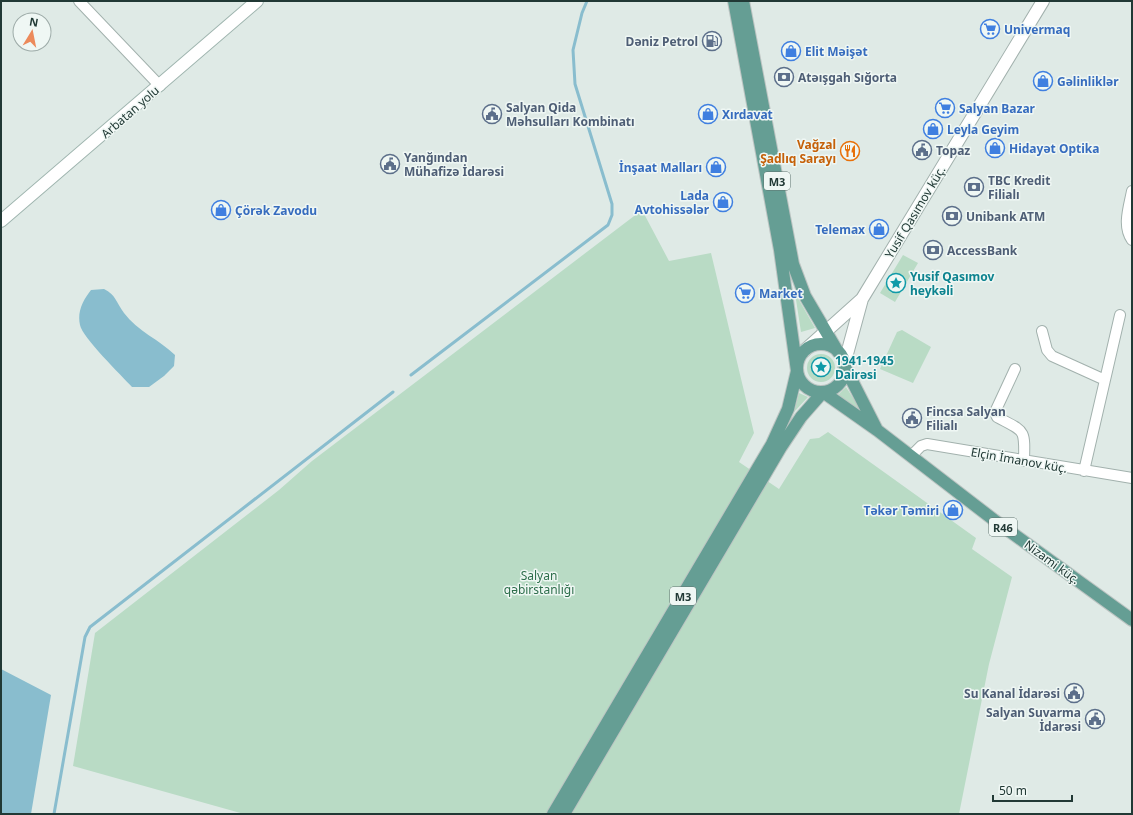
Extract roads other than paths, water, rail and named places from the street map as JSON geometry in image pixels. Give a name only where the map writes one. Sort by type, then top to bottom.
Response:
[{"type":"main road","points":[[734,1],[780,250],[797,371],[803,384],[816,392],[823,392],[837,386],[844,373],[844,365]]},
{"type":"main road","name":"M3","points":[[743,1],[790,255],[800,284],[838,352]]},
{"type":"main road","points":[[797,371],[800,357],[804,351],[810,347],[825,345],[838,352],[878,430]]},
{"type":"main road","name":"M3","points":[[553,814],[772,444],[788,409],[797,371]]},
{"type":"main road","points":[[564,814],[781,447],[801,417],[823,392]]},
{"type":"main road","name":"Nizami küç.","points":[[823,392],[878,430],[994,520],[1130,616]]},
{"type":"street","points":[[80,1],[160,86]]},
{"type":"street","name":"Arbatan yolu","points":[[1,221],[258,1]]},
{"type":"street","name":"Yusif Qasımov küç.","points":[[862,299],[1043,1]]},
{"type":"street","points":[[1130,237],[1126,226],[1132,191]]},
{"type":"street","points":[[804,351],[862,299]]},
{"type":"street","points":[[844,365],[862,299]]},
{"type":"street","points":[[1084,470],[1120,315]]},
{"type":"street","points":[[1042,331],[1047,350],[1052,356],[1105,380]]},
{"type":"street","points":[[1015,368],[995,412],[997,417],[1020,430],[1025,437],[1024,461]]},
{"type":"street","name":"Elçin İmanov küç.","points":[[911,456],[921,446],[927,444],[1132,478]]},
{"type":"water","points":[[104,289],[113,296],[124,313],[135,325],[175,355],[174,366],[164,376],[149,387],[132,387],[82,331],[79,315],[85,298],[91,290]]},
{"type":"water","points":[[1,669],[51,695],[31,814],[1,814]]},
{"type":"waterway","points":[[411,375],[608,225],[612,215],[612,204],[575,84],[573,50],[582,13],[587,1]]},
{"type":"waterway","points":[[54,814],[85,637],[90,627],[393,392]]},
{"type":"place","name":"Univermaq","points":[[990,29]]},
{"type":"place","name":"Dəniz Petrol","points":[[712,41]]},
{"type":"place","name":"Elit Məişət","points":[[791,51]]},
{"type":"place","name":"Atəışgah Sığorta","points":[[784,77]]},
{"type":"place","name":"Gəlinliklər","points":[[1043,81]]},
{"type":"place","name":"Salyan Bazar","points":[[945,108]]},
{"type":"place","name":"Salyan Qida Məhsulları Kombinatı","points":[[492,114]]},
{"type":"place","name":"Xırdavat","points":[[708,114]]},
{"type":"place","name":"Leyla Geyim","points":[[933,129]]},
{"type":"place","name":"Hidayət Optika","points":[[995,148]]},
{"type":"place","name":"Topaz","points":[[922,150]]},
{"type":"place","name":"Vağzal Şadlıq Sarayı","points":[[850,151]]},
{"type":"place","name":"Yanğından Mühafizə İdarəsi","points":[[390,164]]},
{"type":"place","name":"İnşaat Malları","points":[[716,167]]},
{"type":"place","name":"TBC Kredit Filialı","points":[[974,187]]},
{"type":"place","name":"Lada Avtohissələr","points":[[723,202]]},
{"type":"place","name":"Çörək Zavodu","points":[[221,210]]},
{"type":"place","name":"Unibank ATM","points":[[952,216]]},
{"type":"place","name":"Telemax","points":[[879,229]]},
{"type":"place","name":"AccessBank","points":[[933,250]]},
{"type":"place","name":"Yusif Qasımov heykəli","points":[[896,283]]},
{"type":"place","name":"Market","points":[[745,293]]},
{"type":"place","name":"1941-1945 Dairəsi","points":[[821,367]]},
{"type":"place","name":"Fincsa Salyan Filialı","points":[[912,418]]},
{"type":"place","name":"Təkər Təmiri","points":[[953,510]]},
{"type":"place","name":"Su Kanal İdarəsi","points":[[1074,693]]},
{"type":"place","name":"Salyan Suvarma İdarəsi","points":[[1095,719]]},
{"type":"park label","name":"Salyan qəbirstanlığı","points":[[539,582]]}]
